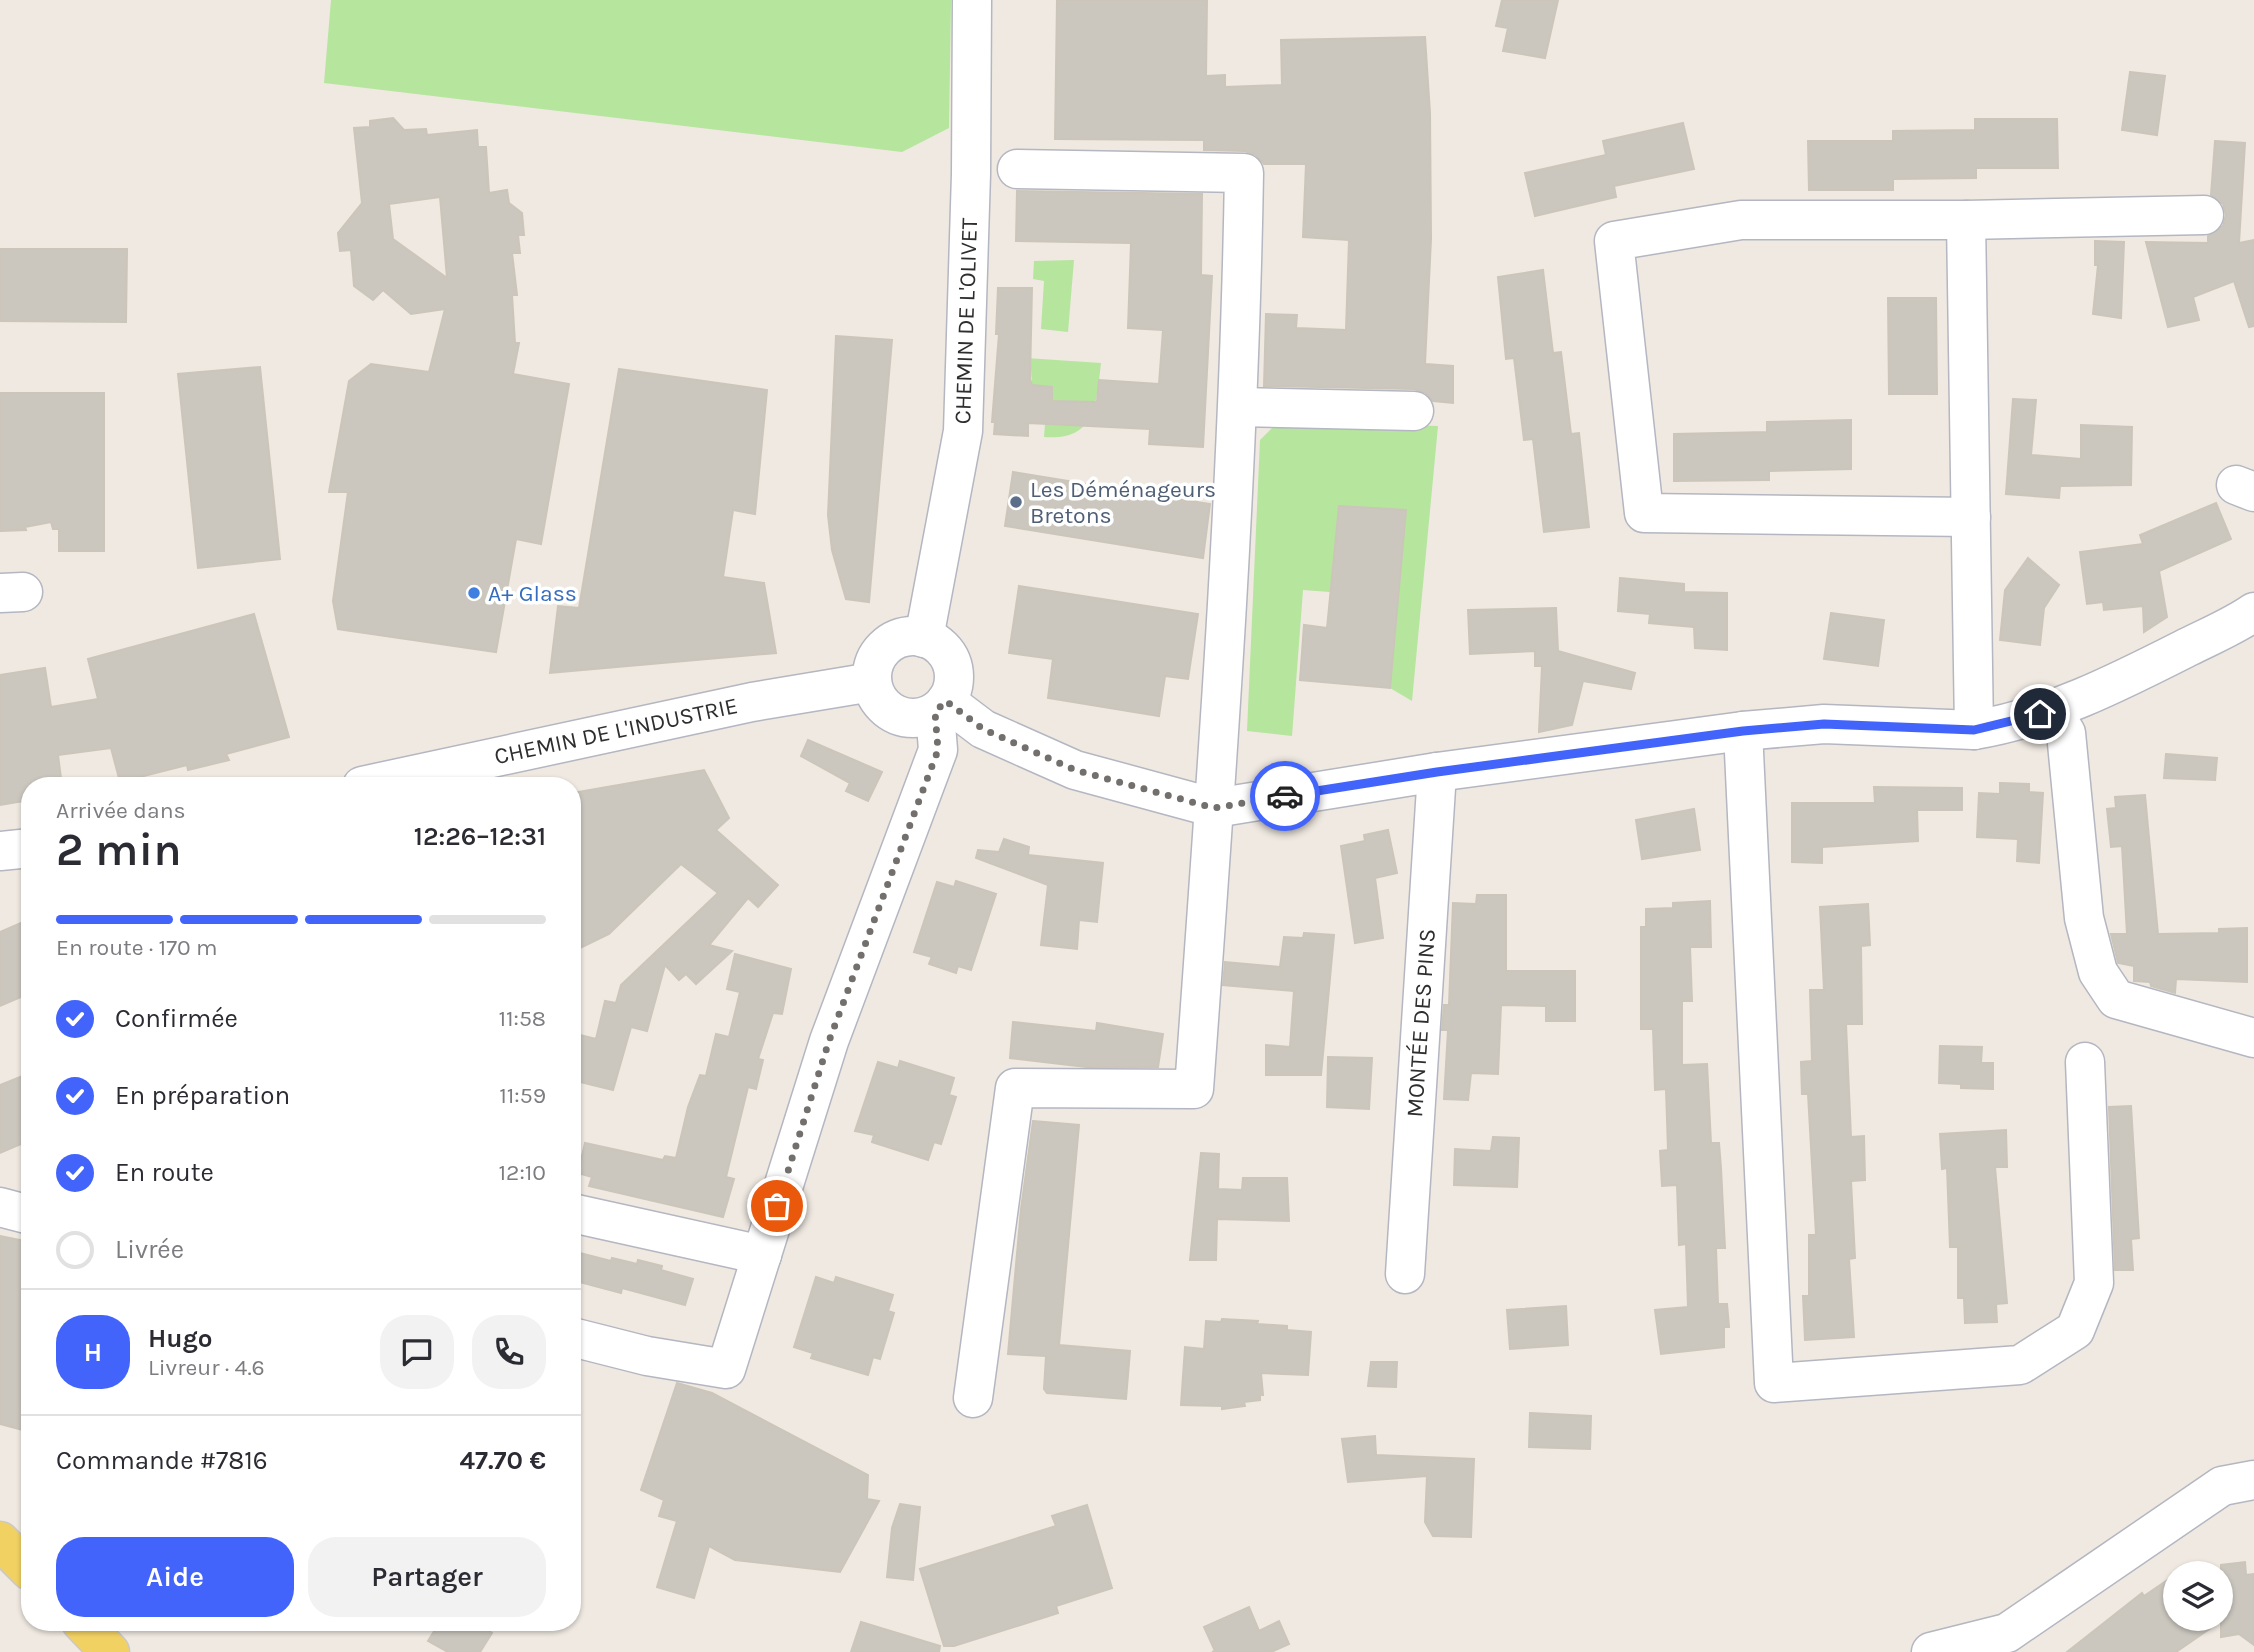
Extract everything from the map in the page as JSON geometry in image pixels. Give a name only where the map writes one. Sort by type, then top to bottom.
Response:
[{"type":"main road","points":[[0,1541],[21,1562]]},
{"type":"main road","points":[[89,1631],[110,1652]]},
{"type":"street","name":"CHEMIN DE L'OLIVET","points":[[924,638],[963,431],[971,174],[971,0]]},
{"type":"street","points":[[973,1398],[1016,1088],[1194,1089],[1238,407],[1244,173],[1017,169]]},
{"type":"street","points":[[1971,517],[1644,513],[1614,241],[1741,220],[1966,220],[2204,215]]},
{"type":"street","points":[[1966,220],[1974,730]]},
{"type":"street","points":[[1238,407],[1414,411]]},
{"type":"street","points":[[940,707],[1075,770],[1214,808],[1437,772],[1743,731],[1824,724],[1974,730],[2051,709],[2152,665],[2254,612]]},
{"type":"street","points":[[924,638],[936,643],[951,664],[952,690],[940,707],[922,717],[895,714],[884,706],[872,682],[872,669],[886,646],[898,639],[924,638]]},
{"type":"street","name":"CHEMIN DE L'INDUSTRIE","points":[[404,777],[752,702],[872,682]]},
{"type":"street","points":[[581,1339],[647,1356],[726,1369],[829,1041],[938,750],[940,707]]},
{"type":"street","points":[[2051,709],[2066,733],[2084,918],[2098,972],[2116,999],[2254,1038]]},
{"type":"street","points":[[1743,731],[1774,1383],[2020,1365],[2075,1330],[2094,1283],[2085,1062]]},
{"type":"street","name":"MONTÉE DES PINS","points":[[1405,1274],[1437,772]]},
{"type":"street","points":[[0,851],[21,849]]},
{"type":"street","points":[[0,1207],[21,1213]]},
{"type":"street","points":[[581,1215],[762,1255]]},
{"type":"street","points":[[1931,1652],[2007,1633],[2222,1486],[2254,1480]]},
{"type":"green space","points":[[331,0],[951,0],[949,128],[902,152],[324,83]]},
{"type":"green space","points":[[1074,260],[1068,332],[1041,329],[1044,281],[1033,279],[1034,261]]},
{"type":"green space","points":[[1026,358],[1101,363],[1094,406],[1084,426],[1061,437],[1044,437],[1045,424],[1050,424],[1052,388],[1032,385],[1031,370],[1023,369]]},
{"type":"green space","points":[[1279,421],[1438,426],[1412,701],[1390,688],[1406,510],[1339,506],[1330,592],[1303,590],[1292,736],[1247,731],[1260,440]]},
{"type":"building","points":[[1057,0],[1207,0],[1206,76],[1225,75],[1225,87],[1282,85],[1281,40],[1425,37],[1430,113],[1431,239],[1425,364],[1453,366],[1453,403],[1433,401],[1426,393],[1414,389],[1264,386],[1266,314],[1297,315],[1296,328],[1346,330],[1349,240],[1303,237],[1306,164],[1264,164],[1256,155],[1245,151],[1204,150],[1204,140],[1055,139]]},
{"type":"building","points":[[1502,0],[1558,0],[1545,58],[1503,51],[1508,28],[1496,26]]},
{"type":"building","points":[[2130,72],[2165,76],[2157,135],[2122,130]]},
{"type":"building","points":[[393,118],[404,130],[426,129],[427,135],[477,130],[478,147],[486,147],[489,193],[507,190],[509,203],[522,213],[524,235],[518,235],[520,253],[512,253],[517,295],[512,295],[515,343],[519,343],[513,374],[569,384],[541,544],[516,539],[496,652],[338,629],[333,601],[348,492],[329,492],[349,381],[371,364],[429,372],[445,309],[411,314],[383,290],[373,300],[354,286],[351,250],[340,251],[338,233],[362,203],[354,128],[370,127],[370,121]],"holes":[[[440,197],[447,278],[393,239],[389,204]]]},
{"type":"building","points":[[1975,119],[2057,119],[2058,168],[1976,168],[1976,178],[1893,179],[1893,190],[1809,190],[1808,141],[1893,141],[1893,131],[1975,130]]},
{"type":"building","points":[[1683,123],[1694,169],[1614,186],[1616,197],[1535,216],[1525,173],[1606,155],[1603,141]]},
{"type":"building","points":[[2215,141],[2245,143],[2239,243],[2254,240],[2254,326],[2249,327],[2234,281],[2193,297],[2199,320],[2168,327],[2146,242],[2208,243],[2208,236],[2223,226],[2226,215],[2223,204],[2211,195]]},
{"type":"building","points":[[1017,191],[1202,194],[1201,275],[1212,276],[1203,447],[1149,444],[1150,429],[1028,423],[1028,436],[994,434],[995,422],[992,422],[999,334],[996,334],[998,288],[1032,288],[1030,379],[1032,385],[1052,387],[1052,401],[1097,402],[1099,380],[1159,384],[1163,330],[1128,328],[1131,243],[1016,241]]},
{"type":"building","points":[[2095,241],[2124,242],[2121,318],[2093,314],[2098,265],[2095,265]]},
{"type":"building","points":[[0,249],[127,249],[126,322],[0,321]]},
{"type":"building","points":[[1543,270],[1553,353],[1561,352],[1571,434],[1579,433],[1589,527],[1544,532],[1533,439],[1524,440],[1514,358],[1506,359],[1498,277]]},
{"type":"building","points":[[1888,298],[1936,298],[1937,394],[1889,394]]},
{"type":"building","points":[[836,336],[892,340],[869,602],[846,599],[832,550],[828,515]]},
{"type":"building","points":[[260,367],[280,559],[198,568],[178,374]]},
{"type":"building","points":[[619,369],[767,390],[755,514],[733,510],[723,577],[764,583],[776,653],[550,673],[558,606],[579,608]]},
{"type":"building","points":[[0,393],[104,393],[104,551],[59,551],[59,529],[53,529],[51,522],[25,527],[26,530],[0,531]]},
{"type":"building","points":[[2013,399],[2036,400],[2031,455],[2081,459],[2081,425],[2132,427],[2131,485],[2060,486],[2059,498],[2006,494]]},
{"type":"building","points":[[1851,420],[1851,469],[1769,471],[1769,480],[1674,481],[1674,434],[1767,432],[1767,422]]},
{"type":"building","points":[[1013,472],[1210,504],[1203,558],[1005,526]]},
{"type":"building","points":[[2216,503],[2231,539],[2159,571],[2167,617],[2144,632],[2143,606],[2104,610],[2103,602],[2087,604],[2080,552],[2143,544],[2140,535]]},
{"type":"building","points":[[1339,506],[1406,510],[1390,688],[1300,680],[1304,625],[1327,628]]},
{"type":"building","points":[[2028,558],[2059,585],[2044,608],[2040,645],[2000,640],[2005,590]]},
{"type":"building","points":[[1620,578],[1684,584],[1684,592],[1727,593],[1727,650],[1695,648],[1694,627],[1649,623],[1650,614],[1618,611]]},
{"type":"building","points":[[1019,586],[1198,614],[1188,679],[1165,676],[1159,716],[1048,698],[1053,659],[1009,653]]},
{"type":"building","points":[[1556,608],[1558,651],[1635,673],[1631,689],[1583,681],[1572,725],[1539,732],[1542,666],[1535,666],[1535,651],[1470,654],[1468,610]]},
{"type":"building","points":[[1831,613],[1884,620],[1878,666],[1824,659]]},
{"type":"building","points":[[254,614],[289,737],[226,754],[229,760],[188,770],[187,765],[140,777],[119,777],[111,748],[58,755],[61,777],[21,777],[21,802],[0,805],[0,675],[45,668],[51,707],[98,699],[88,659]]},
{"type":"building","points":[[808,740],[882,772],[868,801],[846,791],[850,783],[801,756]]},
{"type":"building","points":[[2166,754],[2217,758],[2215,780],[2164,778]]},
{"type":"building","points":[[704,770],[729,818],[716,830],[778,885],[758,907],[748,898],[709,945],[732,951],[696,984],[686,974],[679,980],[665,965],[647,1031],[631,1027],[613,1090],[581,1082],[581,1035],[596,1039],[605,1001],[616,1003],[621,985],[718,893],[681,864],[609,934],[581,948],[581,791]]},
{"type":"building","points":[[2000,783],[2029,784],[2029,792],[2043,793],[2039,863],[2017,861],[2018,839],[1977,837],[1979,793],[2000,794]]},
{"type":"building","points":[[1874,787],[1962,788],[1962,810],[1917,810],[1918,841],[1822,847],[1822,863],[1792,862],[1792,803],[1875,803]]},
{"type":"building","points":[[2145,795],[2158,934],[2219,933],[2219,929],[2247,928],[2247,982],[2176,979],[2175,993],[2151,986],[2150,982],[2134,981],[2134,966],[2118,963],[2111,934],[2127,934],[2122,846],[2111,847],[2107,809],[2116,808],[2115,797]]},
{"type":"building","points":[[1694,809],[1700,850],[1642,859],[1636,820]]},
{"type":"building","points":[[1388,830],[1397,873],[1375,878],[1383,938],[1355,943],[1341,846],[1365,841],[1364,835]]},
{"type":"building","points":[[1004,839],[1029,847],[1028,855],[1103,863],[1097,922],[1079,920],[1077,949],[1041,945],[1048,885],[976,858],[978,850],[999,852]]},
{"type":"building","points":[[956,881],[996,894],[971,970],[958,966],[956,973],[929,964],[932,957],[914,952],[937,882],[954,887]]},
{"type":"building","points":[[1477,895],[1506,895],[1506,971],[1575,971],[1575,1021],[1546,1021],[1546,1006],[1501,1005],[1498,1074],[1471,1073],[1468,1100],[1444,1099],[1448,1030],[1442,1030],[1444,1005],[1449,1005],[1453,903],[1476,904]]},
{"type":"building","points":[[1710,901],[1711,947],[1690,947],[1692,1001],[1682,1001],[1682,1065],[1707,1064],[1711,1143],[1719,1143],[1725,1248],[1716,1248],[1718,1304],[1727,1304],[1729,1327],[1724,1327],[1724,1347],[1661,1354],[1655,1310],[1688,1307],[1686,1244],[1679,1245],[1677,1185],[1662,1186],[1660,1151],[1668,1150],[1666,1089],[1655,1090],[1653,1029],[1641,1029],[1641,927],[1646,927],[1646,909],[1673,908],[1673,903]]},
{"type":"building","points":[[1868,904],[1870,945],[1861,946],[1862,1024],[1846,1024],[1851,1137],[1864,1136],[1865,1180],[1851,1181],[1855,1258],[1849,1259],[1854,1337],[1805,1340],[1803,1296],[1809,1296],[1809,1235],[1816,1235],[1808,1094],[1802,1094],[1801,1062],[1812,1061],[1810,990],[1824,990],[1820,907]]},
{"type":"building","points":[[21,923],[21,997],[0,1006],[0,932]]},
{"type":"building","points":[[1304,933],[1334,935],[1321,1075],[1266,1075],[1266,1045],[1290,1047],[1294,991],[1223,985],[1225,962],[1280,967],[1284,937],[1303,938]]},
{"type":"building","points":[[735,954],[791,969],[782,1014],[773,1013],[758,1059],[763,1060],[756,1089],[748,1087],[726,1177],[734,1179],[723,1217],[589,1186],[592,1177],[581,1174],[585,1143],[663,1160],[665,1156],[676,1158],[688,1107],[700,1075],[706,1076],[716,1034],[729,1037],[740,992],[727,989]]},
{"type":"building","points":[[1013,1022],[1096,1031],[1097,1023],[1163,1034],[1158,1067],[1086,1067],[1010,1058]]},
{"type":"building","points":[[1940,1046],[1982,1047],[1981,1063],[1993,1063],[1993,1089],[1961,1088],[1961,1084],[1939,1083]]},
{"type":"building","points":[[1328,1057],[1372,1058],[1369,1109],[1327,1107]]},
{"type":"building","points":[[900,1061],[954,1078],[949,1095],[956,1097],[941,1144],[934,1142],[928,1160],[872,1142],[874,1135],[855,1131],[878,1062],[898,1068]]},
{"type":"building","points":[[21,1077],[21,1144],[0,1153],[0,1085]]},
{"type":"building","points":[[2131,1106],[2139,1238],[2131,1239],[2133,1270],[2115,1270],[2109,1107]]},
{"type":"building","points":[[1033,1121],[1079,1125],[1059,1345],[1130,1351],[1126,1399],[1047,1393],[1044,1389],[1046,1356],[1008,1354],[1021,1209]]},
{"type":"building","points":[[2006,1130],[2007,1167],[1995,1167],[2007,1303],[1996,1304],[1997,1322],[1965,1323],[1964,1298],[1958,1298],[1958,1247],[1950,1247],[1947,1168],[1942,1169],[1940,1134]]},
{"type":"building","points":[[1493,1137],[1519,1138],[1517,1187],[1454,1185],[1455,1149],[1491,1151]]},
{"type":"building","points":[[1201,1153],[1219,1154],[1218,1189],[1242,1190],[1243,1178],[1287,1178],[1289,1221],[1217,1219],[1216,1260],[1190,1260]]},
{"type":"building","points":[[0,1236],[21,1240],[21,1430],[0,1424]]},
{"type":"building","points":[[581,1253],[611,1261],[612,1258],[637,1264],[638,1260],[662,1266],[661,1270],[693,1279],[685,1305],[622,1288],[621,1293],[581,1282]]},
{"type":"building","points":[[816,1277],[834,1283],[836,1277],[893,1295],[888,1311],[894,1313],[880,1359],[873,1357],[868,1375],[811,1358],[813,1353],[794,1347]]},
{"type":"building","points":[[1566,1306],[1568,1345],[1510,1349],[1507,1310]]},
{"type":"building","points":[[1222,1319],[1258,1321],[1257,1324],[1287,1326],[1287,1330],[1311,1332],[1308,1375],[1261,1373],[1263,1395],[1260,1395],[1260,1400],[1244,1402],[1245,1406],[1222,1409],[1222,1406],[1181,1405],[1185,1347],[1204,1349],[1206,1321],[1221,1322]]},
{"type":"building","points":[[1371,1362],[1397,1362],[1396,1387],[1368,1386]]},
{"type":"building","points":[[677,1383],[712,1393],[868,1475],[867,1499],[879,1501],[840,1572],[735,1560],[709,1546],[694,1598],[657,1587],[677,1521],[659,1516],[664,1500],[641,1490]]},
{"type":"building","points":[[1530,1413],[1591,1416],[1590,1449],[1529,1447]]},
{"type":"building","points":[[1375,1436],[1376,1455],[1474,1459],[1471,1537],[1433,1536],[1425,1522],[1427,1476],[1348,1482],[1342,1439]]},
{"type":"building","points":[[900,1504],[920,1507],[913,1580],[887,1577],[892,1528]]},
{"type":"building","points":[[1087,1505],[1112,1588],[1056,1606],[1058,1613],[954,1646],[944,1646],[920,1569],[1056,1526],[1052,1516]]},
{"type":"building","points":[[2245,1562],[2246,1575],[2254,1574],[2254,1645],[2239,1634],[2221,1637],[2221,1631],[2233,1631],[2233,1564]]},
{"type":"building","points":[[2163,1583],[2163,1631],[2206,1631],[2176,1652],[2067,1652],[2142,1593],[2144,1596]]},
{"type":"building","points":[[1249,1607],[1259,1631],[1279,1621],[1289,1644],[1271,1652],[1212,1652],[1215,1651],[1204,1627]]},
{"type":"building","points":[[861,1622],[940,1646],[939,1652],[851,1652]]},
{"type":"building","points":[[434,1631],[492,1633],[480,1652],[448,1652],[428,1641]]},
{"type":"way so far","points":[[777,1206],[829,1041],[938,750],[935,712],[946,701],[983,729],[1075,770],[1214,808],[1285,796]]},
{"type":"place","name":"Les Déménageurs Bretons","points":[[1016,502]]},
{"type":"place","name":"A+ Glass","points":[[474,593]]},
{"type":"route","points":[[1285,796],[1437,772],[1743,731],[1824,724],[1974,730],[2040,714]]}]
